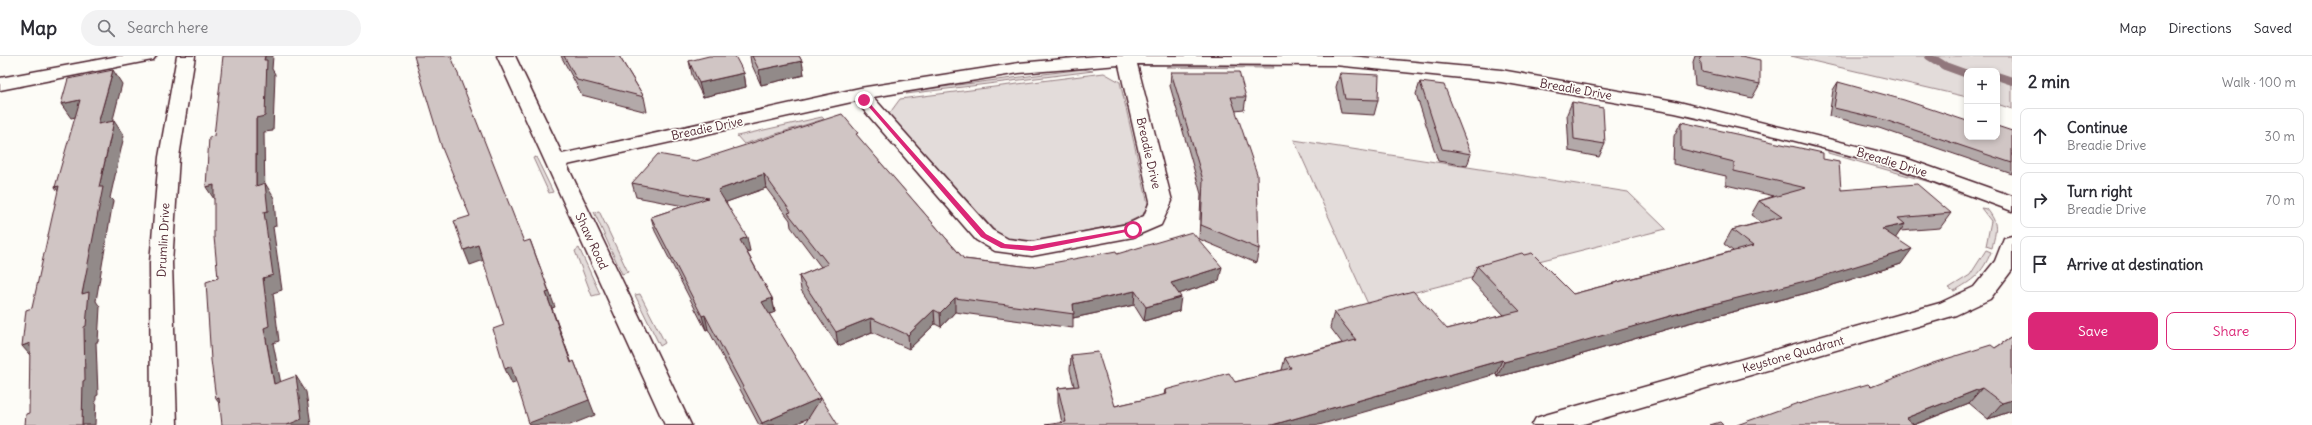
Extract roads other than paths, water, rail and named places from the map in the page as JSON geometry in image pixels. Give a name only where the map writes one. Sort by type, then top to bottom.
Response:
[{"type":"street","points":[[0,84],[147,56]]},
{"type":"street","name":"Drumlin Drive","points":[[164,425],[161,263],[168,157],[186,56]]},
{"type":"street","name":"Shaw Road","points":[[506,56],[678,425]]},
{"type":"street","name":"Breadie Drive","points":[[555,162],[860,94],[943,79],[1088,59],[1334,58],[1501,76],[1675,107],[1783,132],[1898,162],[2012,204]]},
{"type":"street","name":"Breadie Drive","points":[[860,94],[984,235],[1004,246],[1032,249],[1133,230],[1153,220],[1161,200],[1127,59]]},
{"type":"street","name":"Keystone Quadrant","points":[[1546,425],[1948,309],[1982,293],[2004,263],[2012,243]]},
{"type":"waterway","points":[[1929,56],[1945,66],[1964,73]]},
{"type":"waterway","points":[[2000,77],[2012,81]]}]
